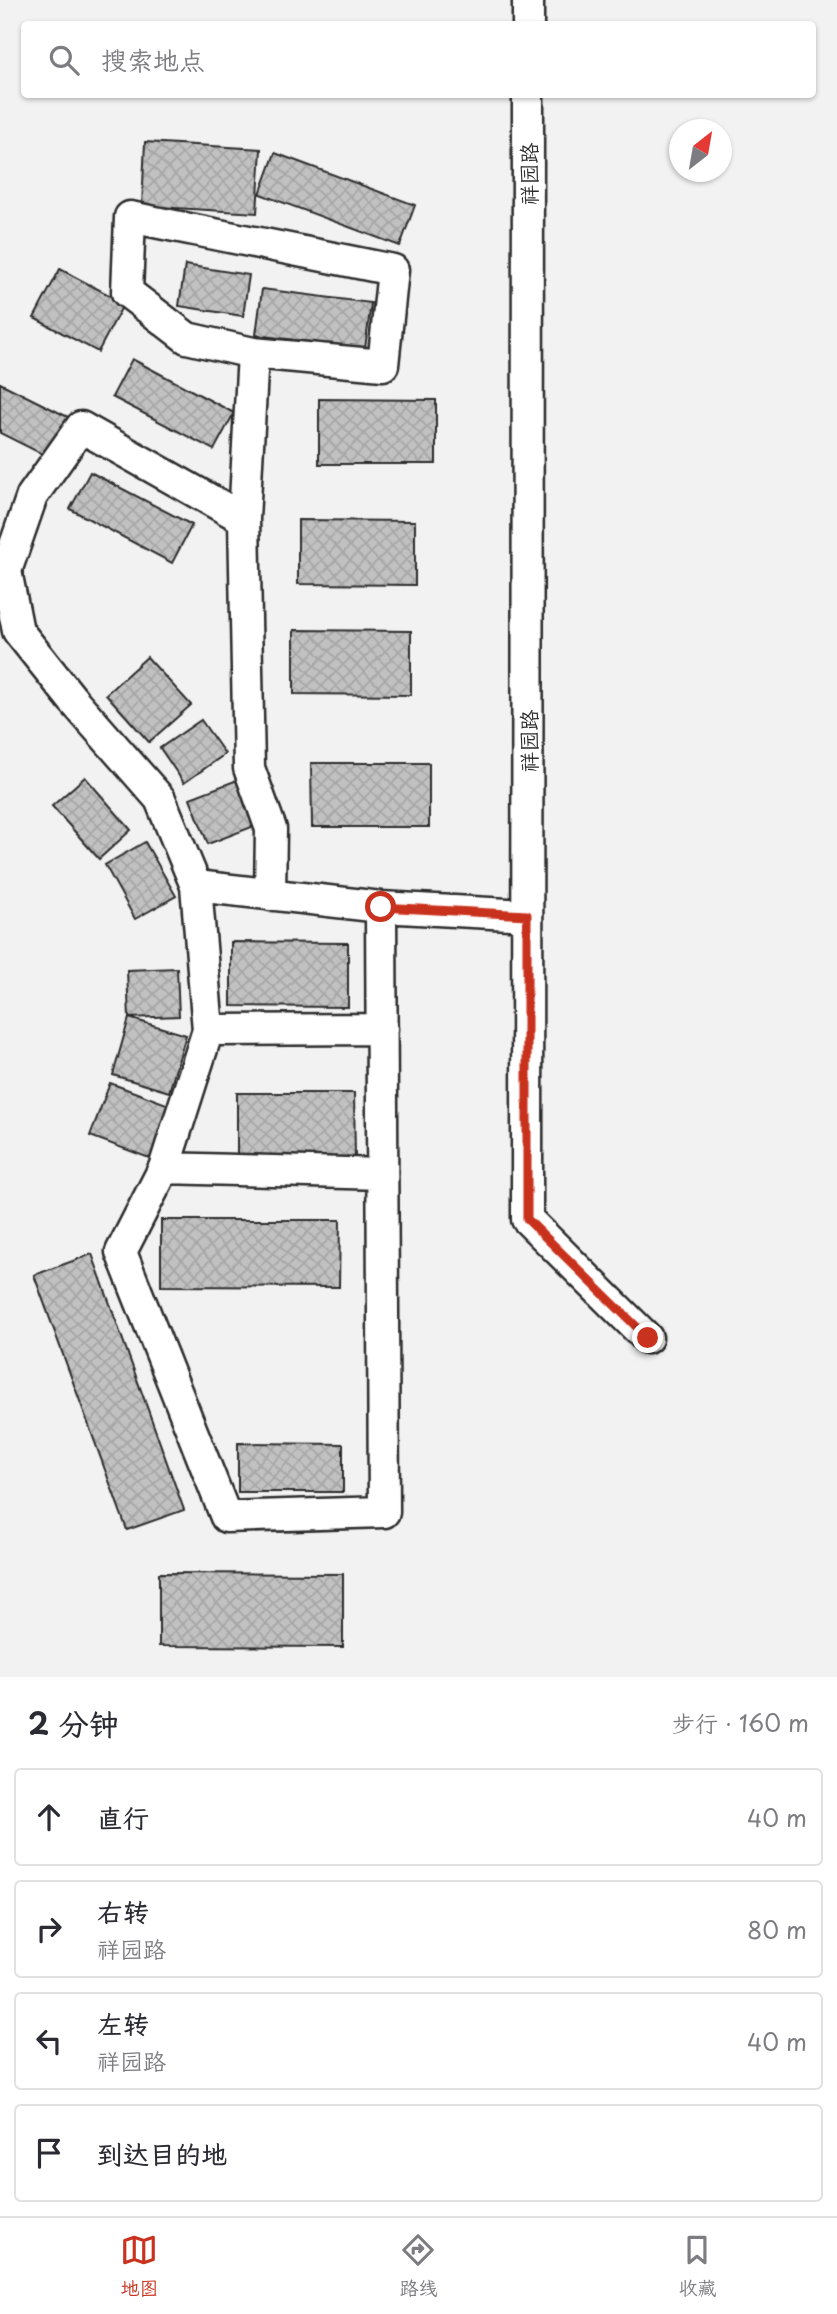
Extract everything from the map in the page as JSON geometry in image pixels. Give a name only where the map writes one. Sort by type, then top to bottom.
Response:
[{"type":"street","points":[[528,0],[528,21]]},
{"type":"street","name":"祥园路","points":[[528,98],[527,1219],[648,1338]]},
{"type":"street","points":[[130,217],[393,270],[383,365],[253,353],[187,338],[127,292],[130,217]]},
{"type":"street","points":[[253,353],[244,520],[249,768],[271,829],[270,894]]},
{"type":"street","points":[[244,520],[81,427],[32,496],[6,571],[18,631],[73,700],[160,799],[196,886],[208,1030],[164,1168],[121,1252],[226,1517],[384,1512],[381,907]]},
{"type":"street","points":[[196,886],[381,907],[527,915]]},
{"type":"street","points":[[208,1030],[382,1029]]},
{"type":"street","points":[[164,1168],[382,1174]]},
{"type":"building","points":[[145,142],[261,149],[257,213],[142,206]]},
{"type":"building","points":[[275,153],[415,205],[400,246],[260,194]]},
{"type":"building","points":[[185,265],[249,275],[243,316],[179,306]]},
{"type":"building","points":[[60,269],[124,303],[98,352],[34,318]]},
{"type":"building","points":[[262,289],[371,303],[365,349],[256,335]]},
{"type":"building","points":[[132,359],[234,413],[214,450],[112,397]]},
{"type":"building","points":[[0,383],[68,417],[48,457],[0,433]]},
{"type":"building","points":[[319,399],[436,400],[436,464],[319,464]]},
{"type":"building","points":[[90,472],[192,525],[172,563],[70,509]]},
{"type":"building","points":[[298,520],[415,521],[415,585],[298,584]]},
{"type":"building","points":[[294,630],[411,631],[411,695],[294,694]]},
{"type":"building","points":[[147,657],[191,705],[149,742],[106,694]]},
{"type":"building","points":[[201,720],[225,754],[184,783],[160,748]]},
{"type":"building","points":[[311,763],[429,763],[429,827],[312,827]]},
{"type":"building","points":[[85,777],[131,830],[99,859],[52,806]]},
{"type":"building","points":[[240,779],[257,825],[208,844],[190,798]]},
{"type":"building","points":[[145,842],[176,896],[135,919],[105,865]]},
{"type":"building","points":[[231,942],[348,943],[348,1007],[231,1006]]},
{"type":"building","points":[[177,968],[179,1016],[129,1018],[127,970]]},
{"type":"building","points":[[129,1018],[186,1035],[169,1092],[113,1075]]},
{"type":"building","points":[[110,1083],[172,1106],[152,1159],[90,1136]]},
{"type":"building","points":[[237,1093],[354,1093],[355,1158],[237,1157]]},
{"type":"building","points":[[161,1220],[340,1220],[339,1287],[161,1286]]},
{"type":"building","points":[[92,1254],[184,1510],[127,1530],[34,1275]]},
{"type":"building","points":[[238,1443],[343,1444],[343,1492],[238,1492]]},
{"type":"building","points":[[159,1573],[343,1574],[343,1647],[159,1646]]},
{"type":"route","points":[[381,907],[527,915],[527,1219],[648,1338]]}]
